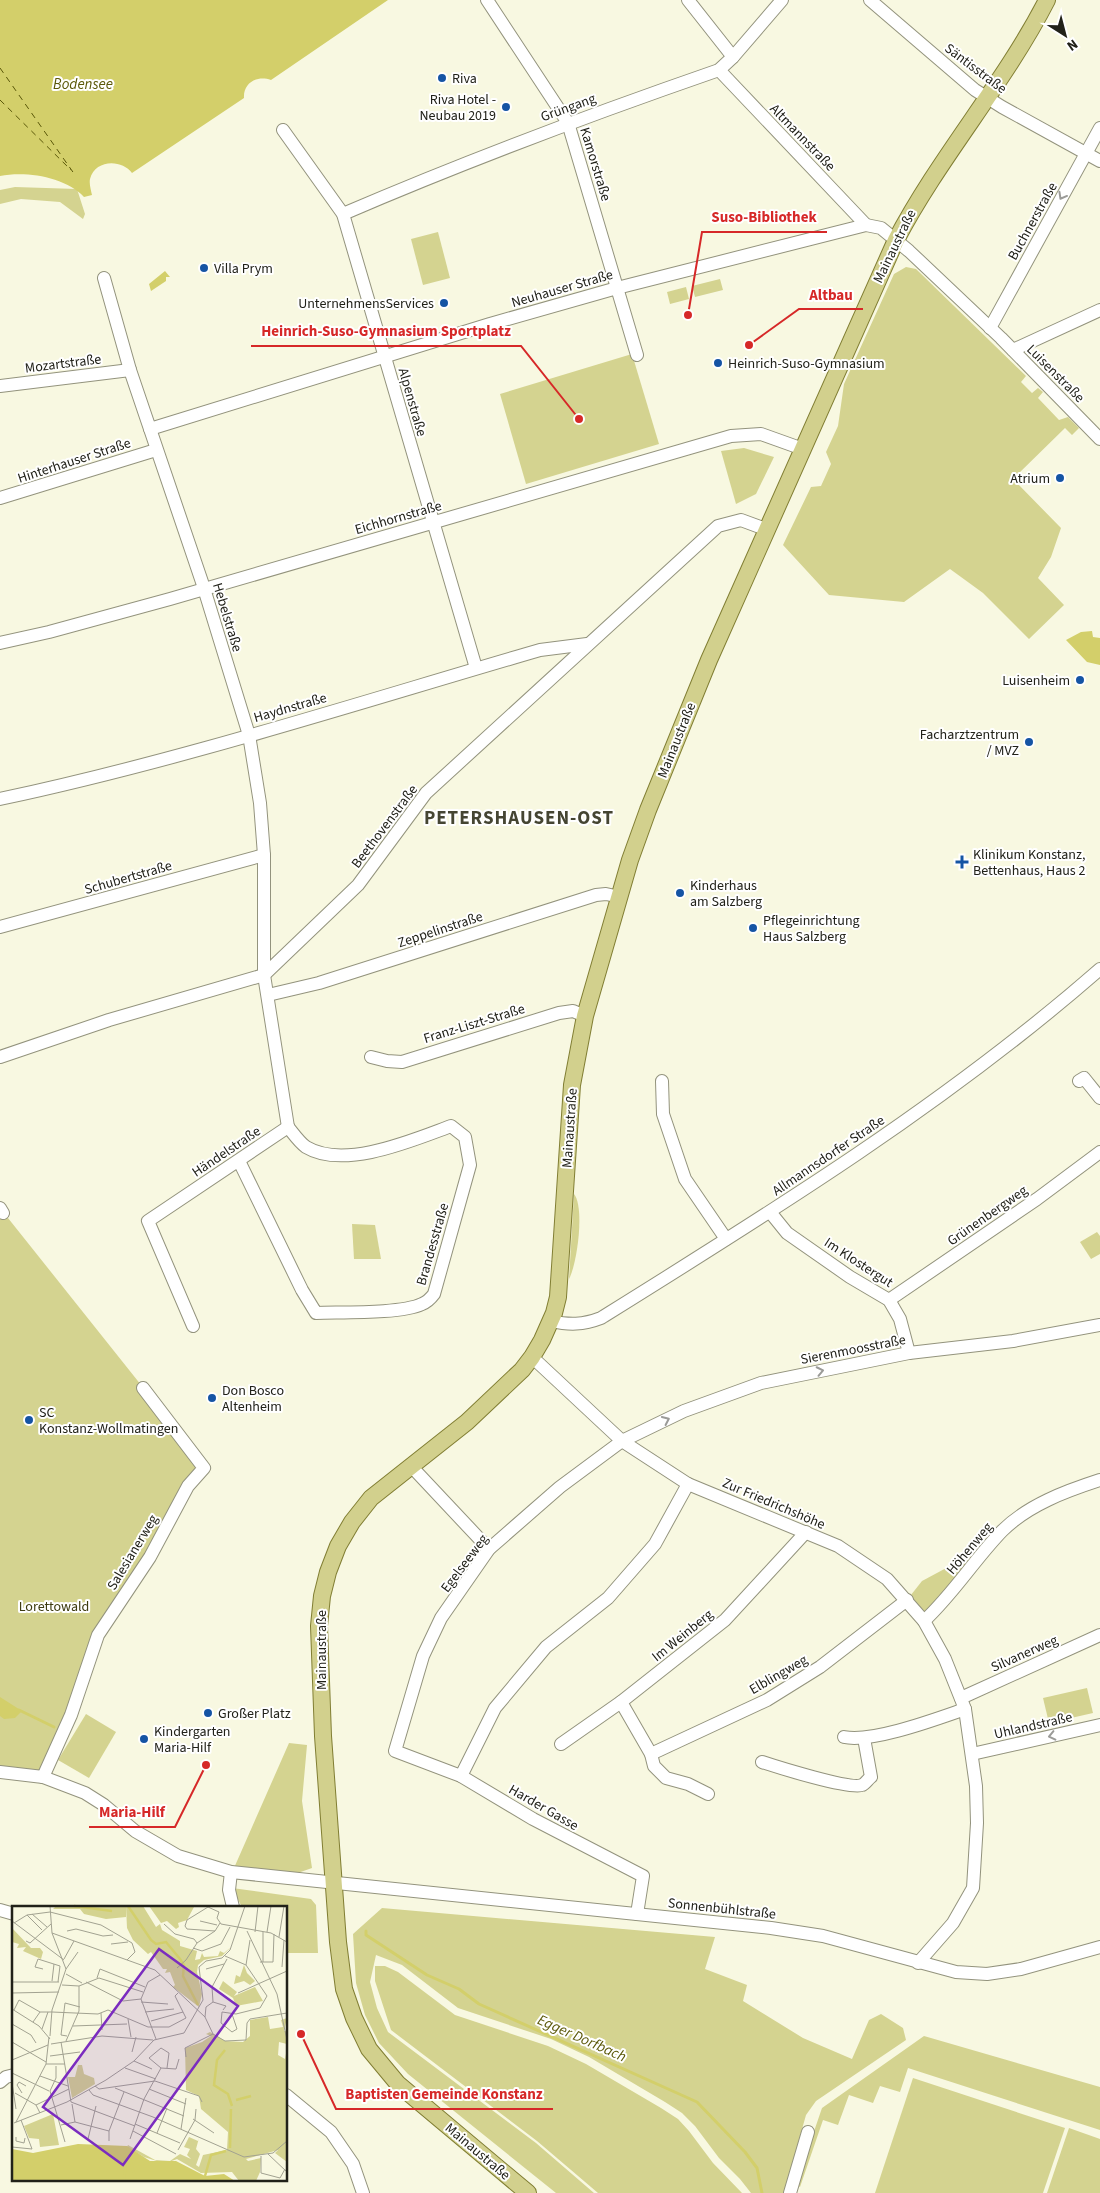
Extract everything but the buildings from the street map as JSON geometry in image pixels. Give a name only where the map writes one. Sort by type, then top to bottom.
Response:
[{"type":"main road","name":"Mainaustraße","points":[[528,2193],[398,2084],[370,2049],[354,2018],[344,1989],[333,1884],[318,1654],[322,1596],[338,1546],[352,1522],[371,1498],[467,1422],[509,1384],[532,1357],[551,1321],[558,1297],[572,1085],[585,1016],[648,810],[683,723],[896,240],[915,203],[1013,60],[1047,0]]},
{"type":"street","name":"Kamorstraße","points":[[487,0],[568,123],[637,354]]},
{"type":"street","points":[[688,0],[733,57]]},
{"type":"street","name":"Grüngang","points":[[343,214],[408,186],[568,123],[719,70],[733,57],[782,0]]},
{"type":"street","name":"Säntisstraße","points":[[870,0],[975,90],[1100,161]]},
{"type":"street","name":"Altmannstraße","points":[[719,70],[866,225]]},
{"type":"street","name":"Buchnerstraße","points":[[990,328],[1100,128]]},
{"type":"street","name":"Alpenstraße","points":[[283,130],[343,214],[476,668]]},
{"type":"street","points":[[866,225],[881,228],[896,240]]},
{"type":"street","name":"Neuhauser Straße","points":[[150,429],[384,355],[617,288],[866,225]]},
{"type":"street","name":"Luisenstraße","points":[[896,240],[1013,350],[1100,439]]},
{"type":"street","name":"Hebelstraße","points":[[104,278],[130,370],[204,590],[249,735],[260,802],[264,855],[264,975]]},
{"type":"street","points":[[1013,350],[1100,310]]},
{"type":"street","name":"Mozartstraße","points":[[0,386],[130,370]]},
{"type":"street","name":"Eichhornstraße","points":[[0,643],[50,632],[204,590],[731,436],[761,434],[803,449]]},
{"type":"street","name":"Hinterhauser Straße","points":[[0,498],[156,450]]},
{"type":"street","name":"Beethovenstraße","points":[[0,1057],[109,1020],[264,975],[358,885],[426,793],[718,526],[741,520],[768,530]]},
{"type":"street","name":"Haydnstraße","points":[[0,798],[85,781],[540,650],[587,644]]},
{"type":"street","name":"Schubertstraße","points":[[0,927],[264,855]]},
{"type":"street","name":"Zeppelinstraße","points":[[268,995],[319,983],[596,895],[606,894],[620,897]]},
{"type":"street","name":"Allmannsdorfer Straße","points":[[551,1321],[575,1325],[589,1323],[601,1318],[770,1212],[851,1159],[948,1090],[1098,974]]},
{"type":"street","points":[[264,975],[288,1127]]},
{"type":"street","name":"Franz-Liszt-Straße","points":[[370,1057],[402,1062],[559,1013],[573,1011],[585,1016]]},
{"type":"street","points":[[1079,1081],[1084,1078],[1100,1098]]},
{"type":"street","points":[[662,1082],[663,1114],[685,1179],[726,1239]]},
{"type":"street","name":"Brandesstraße","points":[[239,1161],[302,1290],[316,1313],[389,1310],[424,1304],[434,1294],[470,1166],[465,1137],[451,1126],[394,1147],[333,1156],[306,1146],[288,1127]]},
{"type":"street","name":"Händelstraße","points":[[193,1326],[148,1221],[288,1127]]},
{"type":"street","name":"Grünenbergweg","points":[[889,1300],[1037,1199],[1100,1152]]},
{"type":"street","name":"Im Klostergut","points":[[770,1212],[787,1233],[850,1277],[889,1300],[900,1319],[908,1353]]},
{"type":"street","name":"Sierenmoosstraße","points":[[622,1441],[684,1411],[761,1383],[908,1353],[1013,1341],[1100,1325]]},
{"type":"street","name":"Zur Friedrichshöhe","points":[[532,1357],[622,1441],[688,1484],[838,1546],[869,1565],[886,1579],[924,1621],[945,1658],[963,1704],[976,1786],[977,1823],[973,1888],[953,1923],[918,1962]]},
{"type":"street","name":"Salesianerweg","points":[[43,1777],[71,1715],[98,1635],[150,1557],[188,1486],[204,1468],[143,1388]]},
{"type":"street","name":"Egelseeweg","points":[[395,1751],[422,1656],[441,1618],[489,1550],[560,1487],[622,1441]]},
{"type":"street","points":[[410,1466],[489,1550]]},
{"type":"street","name":"Höhenweg","points":[[924,1621],[942,1605],[1003,1530],[1041,1503],[1100,1480]]},
{"type":"street","points":[[461,1776],[495,1708],[546,1647],[608,1598],[655,1544],[688,1484]]},
{"type":"street","name":"Im Weinberg","points":[[561,1744],[621,1702],[724,1620],[806,1532]]},
{"type":"street","name":"Elblingweg","points":[[652,1754],[767,1700],[820,1667],[907,1600]]},
{"type":"street","name":"Silvanerweg","points":[[963,1704],[1100,1635]]},
{"type":"street","points":[[621,1702],[652,1754],[654,1766],[666,1778],[688,1784],[708,1794]]},
{"type":"street","points":[[844,1738],[864,1738],[930,1721],[963,1704]]},
{"type":"street","name":"Uhlandstraße","points":[[972,1754],[1100,1725]]},
{"type":"street","points":[[762,1762],[837,1783],[853,1786],[863,1785],[871,1776],[864,1738]]},
{"type":"street","name":"Harder Gasse","points":[[395,1751],[461,1776],[533,1820],[643,1876],[637,1914]]},
{"type":"street","name":"Sonnenbühlstraße","points":[[0,1772],[43,1777],[85,1793],[104,1805],[135,1831],[178,1856],[231,1872],[333,1884],[439,1892],[771,1928],[823,1936],[956,1972],[987,1974],[1020,1969],[1100,1947]]},
{"type":"street","points":[[231,1872],[229,1890],[233,1906]]},
{"type":"street","points":[[288,2097],[332,2132],[353,2164],[362,2193]]},
{"type":"street","points":[[790,2193],[808,2132]]},
{"type":"green space","points":[[15,187],[77,189],[85,214],[83,219],[60,202],[21,199],[0,204],[0,190]]},
{"type":"green space","points":[[438,232],[450,278],[423,285],[411,239]]},
{"type":"green space","points":[[906,267],[916,269],[1026,376],[1021,382],[1032,393],[1038,388],[1043,392],[1038,398],[1059,420],[1068,417],[1079,428],[1072,435],[1065,428],[1013,479],[1061,528],[1051,557],[1038,578],[1064,605],[1029,639],[983,593],[950,569],[904,602],[829,595],[783,545],[811,487],[821,486],[831,464],[826,452],[838,426],[844,384],[894,274]]},
{"type":"green space","points":[[720,279],[723,290],[695,297],[692,286]]},
{"type":"green space","points":[[686,287],[689,299],[670,304],[667,292]]},
{"type":"green space","points":[[632,354],[659,444],[526,484],[500,394]]},
{"type":"green space","points":[[744,448],[774,457],[756,494],[736,504],[721,451]]},
{"type":"green space","points":[[574,1194],[579,1211],[579,1236],[575,1261],[569,1279]]},
{"type":"green space","name":"Lorettowald","points":[[0,1208],[157,1405],[204,1468],[98,1635],[43,1777],[0,1772]]},
{"type":"green space","points":[[352,1224],[375,1225],[381,1259],[354,1259]]},
{"type":"green space","points":[[1097,1232],[1100,1236],[1100,1254],[1091,1259],[1080,1242]]},
{"type":"green space","points":[[991,1544],[924,1619],[907,1600],[922,1581]]},
{"type":"green space","points":[[1087,1688],[1093,1713],[1049,1723],[1043,1698]]},
{"type":"green space","points":[[86,1714],[116,1732],[89,1778],[58,1760]]},
{"type":"green space","points":[[289,1743],[307,1745],[302,1801],[312,1868],[292,1875],[234,1868]]},
{"type":"green space","points":[[232,1888],[311,1899],[316,1905],[318,1953],[288,1953],[288,1906],[241,1906]]},
{"type":"green space","points":[[382,1908],[715,1937],[705,1969],[747,1985],[743,2001],[803,2038],[852,2059],[869,2020],[881,2014],[903,2028],[906,2040],[816,2101],[806,2115],[784,2193],[751,2193],[719,2158],[695,2126],[682,2113],[665,2102],[589,2057],[551,2039],[458,2008],[402,1965],[376,1955],[370,1982],[377,2008],[388,2032],[536,2143],[594,2193],[556,2193],[408,2074],[379,2043],[365,2015],[356,1983],[353,1934]]},
{"type":"green space","points":[[375,1966],[385,1966],[398,1972],[455,2015],[548,2046],[586,2064],[661,2108],[678,2119],[713,2163],[742,2193],[598,2193],[537,2141],[391,2030],[375,1981]]},
{"type":"green space","points":[[924,2036],[1100,2087],[1100,2130],[908,2068],[900,2092],[880,2086],[873,2103],[849,2095],[838,2125],[823,2120],[800,2187],[796,2184],[822,2108]]},
{"type":"green space","points":[[913,2078],[1065,2128],[1043,2193],[875,2193]]},
{"type":"green space","points":[[1069,2128],[1100,2139],[1100,2193],[1047,2193]]},
{"type":"water","name":"Bodensee","points":[[0,0],[388,0],[271,80],[261,79],[248,84],[244,98],[132,173],[128,168],[116,163],[109,163],[97,168],[90,179],[92,195],[84,197],[67,185],[45,177],[22,174],[0,176]]},
{"type":"water","points":[[165,271],[170,277],[166,277],[166,281],[151,291],[149,284]]},
{"type":"water","points":[[1092,631],[1093,637],[1100,638],[1100,665],[1087,662],[1066,640],[1081,632]]},
{"type":"water","points":[[0,1697],[22,1711],[15,1718],[4,1719],[0,1716]]},
{"type":"waterway","points":[[19,1710],[54,1727]]},
{"type":"waterway","name":"Egger Dorfbach","points":[[366,1931],[366,1935],[427,1975],[459,1989],[479,2004],[697,2102],[745,2152],[757,2168],[762,2193]]},
{"type":"ferry route","points":[[0,68],[75,175]]},
{"type":"ferry route","points":[[0,100],[71,170]]},
{"type":"place","name":"Riva","points":[[442,78]]},
{"type":"place","name":"Riva Hotel - Neubau 2019","points":[[506,107]]},
{"type":"place","name":"Villa Prym","points":[[204,268]]},
{"type":"place","name":"UnternehmensServices","points":[[444,303]]},
{"type":"place","name":"Suso-Bibliothek","points":[[688,315]]},
{"type":"place","name":"Altbau","points":[[749,345]]},
{"type":"place","name":"Heinrich-Suso-Gymnasium","points":[[718,363]]},
{"type":"place","name":"Heinrich-Suso-Gymnasium Sportplatz","points":[[579,419]]},
{"type":"place","name":"Atrium","points":[[1060,478]]},
{"type":"place","name":"Luisenheim","points":[[1080,680]]},
{"type":"place","name":"Facharztzentrum / MVZ","points":[[1029,742]]},
{"type":"place","name":"Klinikum Konstanz, Bettenhaus, Haus 2","points":[[962,862]]},
{"type":"place","name":"Kinderhaus am Salzberg","points":[[680,893]]},
{"type":"place","name":"Pflegeinrichtung Haus Salzberg","points":[[753,928]]},
{"type":"place","name":"Don Bosco Altenheim","points":[[212,1398]]},
{"type":"place","name":"SC Konstanz-Wollmatingen","points":[[29,1420]]},
{"type":"place","name":"Großer Platz","points":[[208,1713]]},
{"type":"place","name":"Kindergarten Maria-Hilf","points":[[144,1739]]},
{"type":"place","name":"Maria-Hilf","points":[[206,1765]]},
{"type":"place","name":"Baptisten Gemeinde Konstanz","points":[[301,2034]]},
{"type":"district","name":"PETERSHAUSEN-OST","points":[[519,817]]}]
